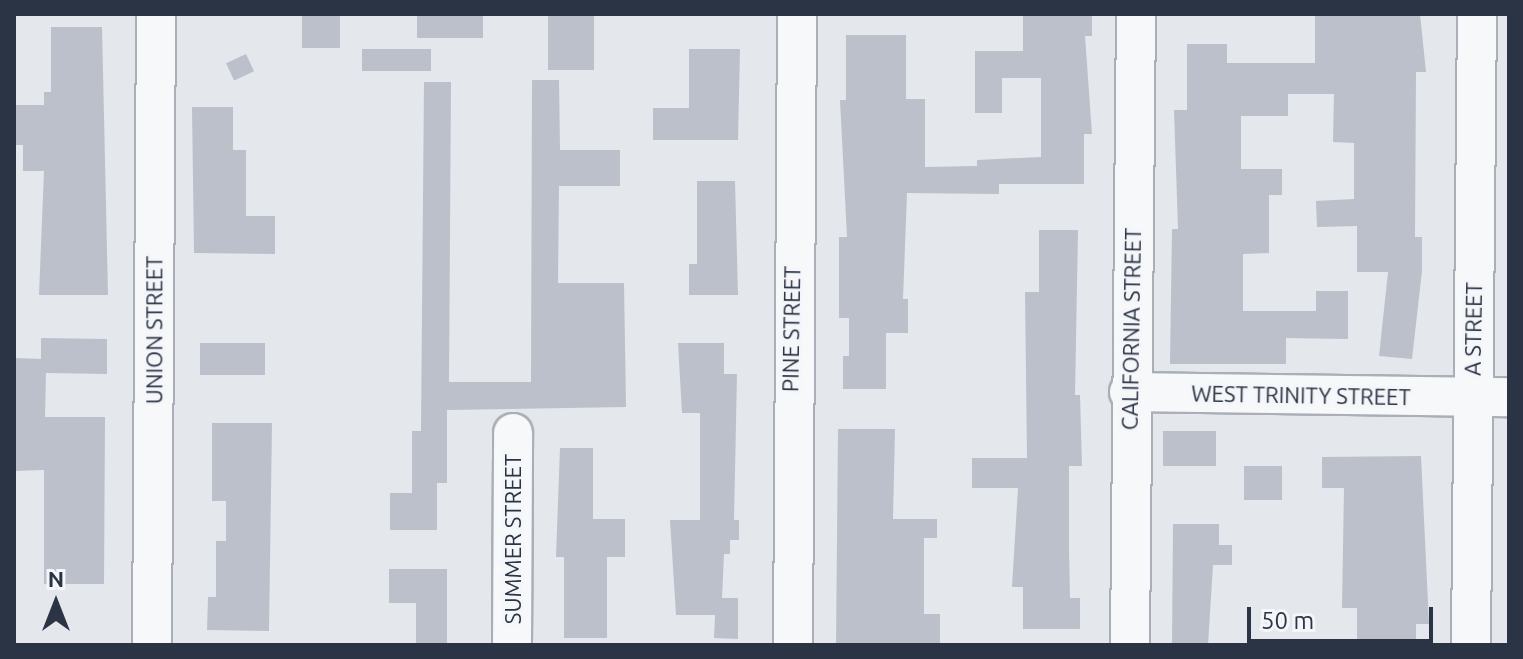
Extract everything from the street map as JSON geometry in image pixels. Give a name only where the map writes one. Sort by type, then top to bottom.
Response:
[{"type":"street","name":"UNION STREET","points":[[152,645],[156,14]]},
{"type":"street","name":"PINE STREET","points":[[793,645],[797,14]]},
{"type":"street","name":"CALIFORNIA STREET","points":[[1130,645],[1129,392],[1136,14]]},
{"type":"street","name":"A STREET","points":[[1471,645],[1491,397],[1477,14]]},
{"type":"street","name":"WEST TRINITY STREET","points":[[1129,392],[1491,397]]},
{"type":"street","name":"SUMMER STREET","points":[[512,645],[513,433]]},
{"type":"building","points":[[302,14],[340,14],[340,48],[302,48]]},
{"type":"building","points":[[417,14],[483,14],[483,38],[417,38]]},
{"type":"building","points":[[548,14],[594,14],[594,70],[548,70]]},
{"type":"building","points":[[1023,14],[1092,14],[1092,36],[1085,36],[1092,134],[1084,134],[1084,184],[999,184],[999,194],[907,193],[903,299],[908,299],[908,333],[886,333],[886,389],[843,389],[843,356],[849,356],[849,318],[839,318],[839,237],[847,237],[840,100],[846,100],[846,35],[906,35],[906,99],[925,99],[925,167],[977,166],[977,160],[1041,157],[1041,78],[1002,78],[1002,113],[975,113],[975,51],[1023,51]]},
{"type":"building","points":[[1315,14],[1420,14],[1426,72],[1416,72],[1415,237],[1422,237],[1422,271],[1412,359],[1379,356],[1388,272],[1357,272],[1357,226],[1317,227],[1316,201],[1354,199],[1354,143],[1333,142],[1334,94],[1288,94],[1288,116],[1241,116],[1241,169],[1282,169],[1282,195],[1269,195],[1269,253],[1243,254],[1243,311],[1316,311],[1316,291],[1348,291],[1348,339],[1286,338],[1286,364],[1170,364],[1172,229],[1178,229],[1174,110],[1187,110],[1187,44],[1227,44],[1227,63],[1315,63]]},
{"type":"building","points":[[51,27],[102,27],[108,295],[39,295],[44,171],[23,171],[23,145],[14,145],[14,105],[44,105],[44,92],[51,92]]},
{"type":"building","points":[[362,49],[431,49],[431,71],[362,71]]},
{"type":"building","points":[[689,49],[740,49],[738,140],[653,140],[653,108],[689,108]]},
{"type":"building","points":[[246,54],[254,71],[234,81],[226,63]]},
{"type":"building","points":[[532,80],[559,80],[560,150],[620,150],[620,186],[559,186],[558,283],[624,283],[626,407],[447,410],[447,483],[437,483],[437,530],[390,530],[390,493],[412,493],[412,431],[421,431],[424,82],[451,82],[449,382],[531,382]]},
{"type":"building","points":[[192,107],[233,107],[233,150],[246,150],[246,216],[275,216],[275,254],[194,253]]},
{"type":"building","points":[[697,181],[735,181],[738,295],[689,295],[689,264],[697,264]]},
{"type":"building","points":[[1039,230],[1078,230],[1075,395],[1080,395],[1082,466],[1069,466],[1069,551],[1070,598],[1080,598],[1080,629],[1023,629],[1023,587],[1012,587],[1018,488],[972,488],[972,458],[1027,458],[1025,292],[1039,292]]},
{"type":"building","points":[[41,338],[107,339],[107,374],[46,373],[45,417],[105,417],[104,584],[44,584],[44,470],[14,471],[14,358],[41,359]]},
{"type":"building","points":[[200,343],[265,343],[265,375],[200,375]]},
{"type":"building","points":[[678,343],[724,343],[724,374],[737,374],[734,520],[739,520],[739,540],[730,540],[730,554],[724,554],[722,598],[738,598],[738,639],[714,638],[715,615],[676,615],[670,520],[700,520],[700,413],[682,413]]},
{"type":"building","points":[[212,423],[272,423],[269,631],[207,630],[208,597],[216,597],[216,541],[226,541],[226,501],[212,501]]},
{"type":"building","points":[[838,429],[895,429],[893,519],[937,519],[937,538],[924,538],[924,614],[940,614],[940,643],[836,645]]},
{"type":"building","points":[[1163,431],[1216,431],[1216,466],[1163,466]]},
{"type":"building","points":[[560,448],[593,448],[593,519],[625,519],[625,557],[607,557],[607,638],[564,638],[564,557],[556,557]]},
{"type":"building","points":[[1421,456],[1429,624],[1416,624],[1416,645],[1357,645],[1357,608],[1342,608],[1344,488],[1322,488],[1322,457]]},
{"type":"building","points":[[1244,466],[1282,466],[1282,500],[1244,500]]},
{"type":"building","points":[[1173,524],[1219,524],[1219,545],[1232,545],[1232,565],[1213,565],[1208,645],[1172,645]]},
{"type":"building","points":[[389,569],[447,569],[447,645],[416,645],[416,603],[389,603]]}]
